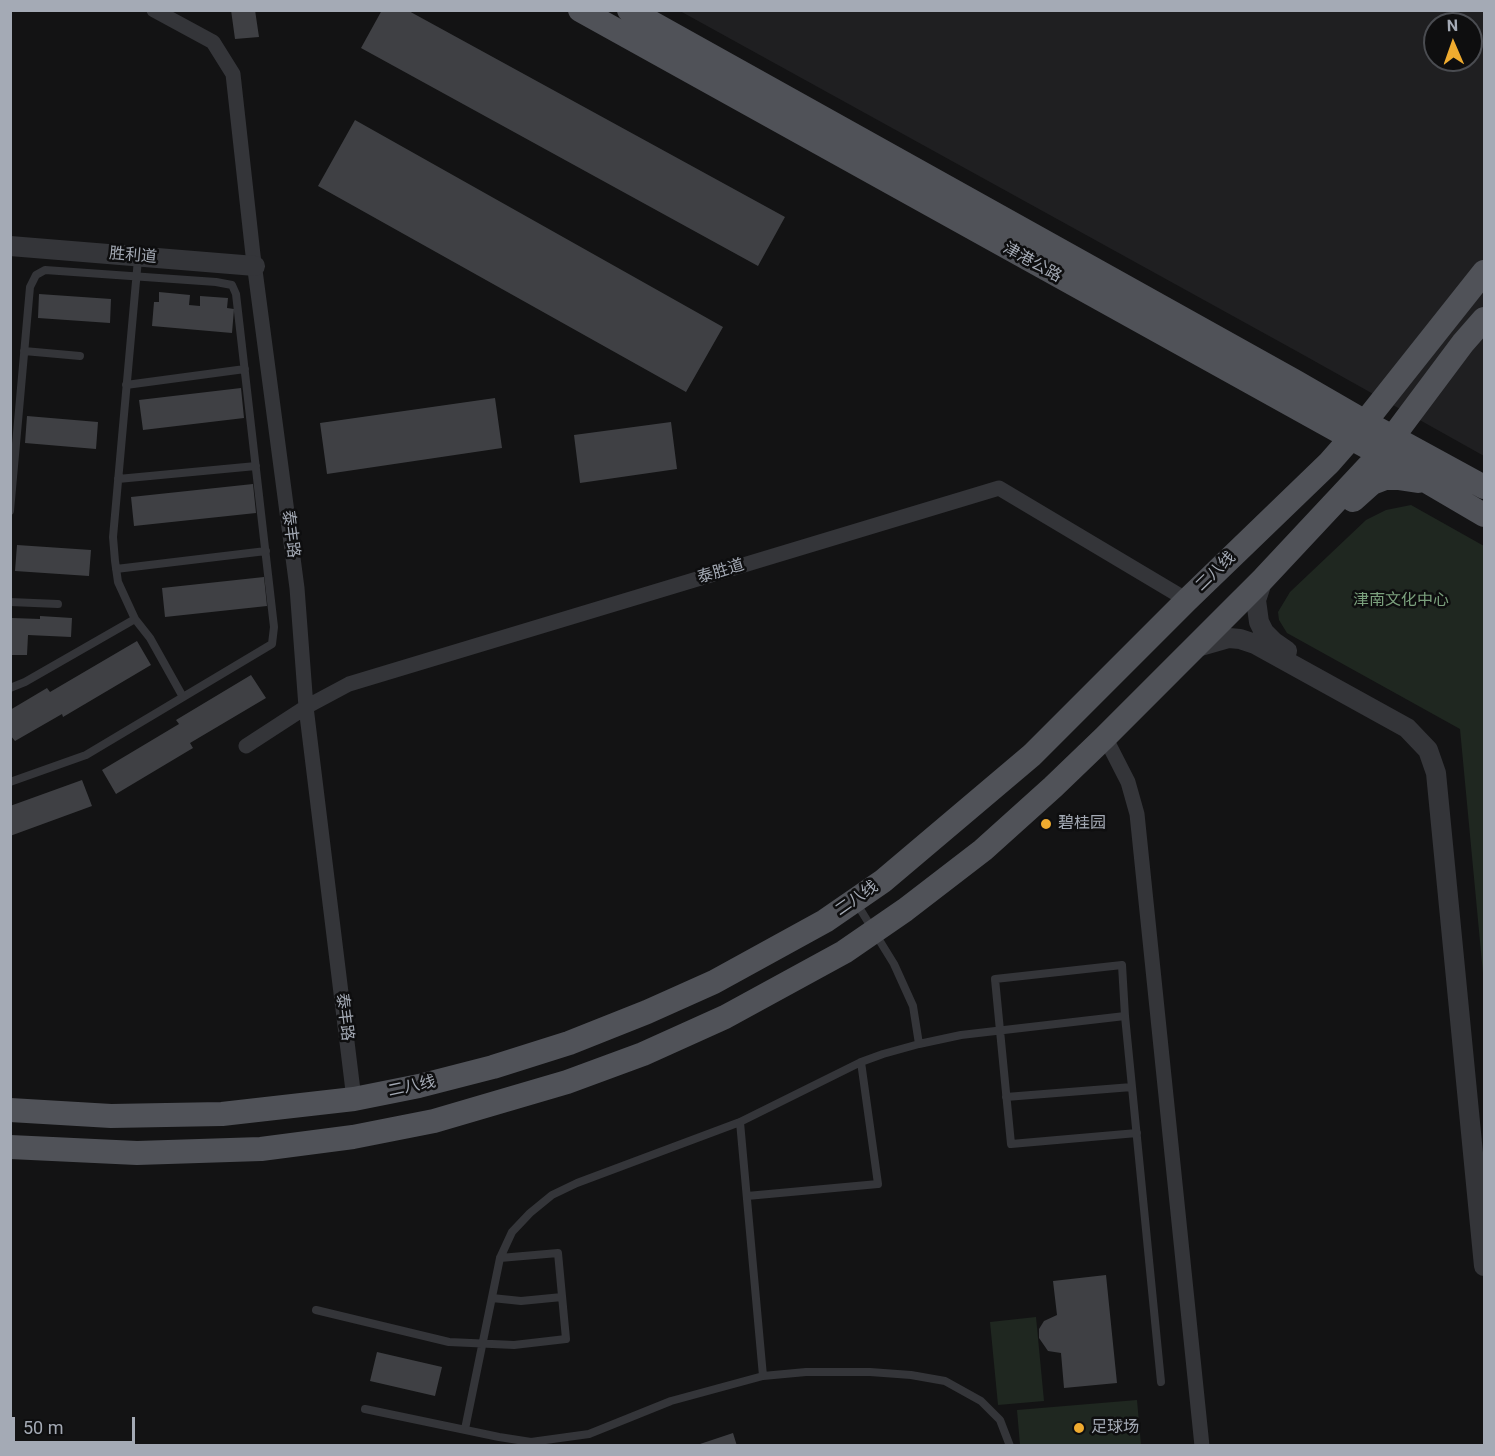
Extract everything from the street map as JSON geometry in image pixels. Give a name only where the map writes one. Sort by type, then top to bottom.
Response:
[{"type":"main road","name":"津港公路","points":[[580,10],[1373,441],[1485,487]]},
{"type":"main road","name":"津港公路","points":[[629,10],[1296,381],[1431,484],[1485,515]]},
{"type":"main road","name":"二八线","points":[[10,1110],[111,1116],[222,1114],[354,1099],[419,1086],[493,1067],[569,1043],[647,1012],[714,982],[825,921],[855,902],[944,831],[1032,755],[1187,600],[1329,463],[1373,441],[1485,272]]},
{"type":"main road","name":"二八线","points":[[10,1147],[137,1153],[261,1149],[353,1137],[434,1121],[567,1082],[643,1054],[724,1017],[844,952],[874,933],[983,850],[1105,737],[1263,579],[1373,441],[1485,319]]},
{"type":"main road","points":[[1373,441],[1485,498]]},
{"type":"main road","points":[[1263,579],[1293,557],[1372,483],[1385,478],[1398,478],[1431,484]]},
{"type":"street","name":"泰丰路","points":[[154,10],[213,42],[233,74],[254,261],[297,588],[306,707],[354,1099]]},
{"type":"street","name":"胜利道","points":[[10,236],[138,260]]},
{"type":"street","name":"胜利道","points":[[10,246],[138,260],[254,261]]},
{"type":"street","name":"泰胜道","points":[[246,746],[306,707],[349,684],[999,488],[1187,600]]},
{"type":"street","points":[[1263,579],[1258,590],[1256,611],[1264,632],[1274,642],[1408,719],[1422,729],[1440,748],[1448,773],[1485,1157]]},
{"type":"street","points":[[1194,648],[1229,638],[1255,644],[1407,728],[1428,750],[1436,773],[1485,1266]]},
{"type":"street","points":[[1105,737],[1128,782],[1137,814],[1202,1446]]},
{"type":"lane","points":[[138,260],[113,537],[116,569],[118,582],[135,619],[150,638],[183,697]]},
{"type":"lane","points":[[10,512],[30,287],[36,274],[45,270],[138,260],[232,285],[236,294],[266,551],[274,627],[272,644],[86,755],[10,782]]},
{"type":"lane","points":[[24,351],[80,356]]},
{"type":"lane","points":[[126,385],[245,369]]},
{"type":"lane","points":[[118,479],[256,466]]},
{"type":"lane","points":[[116,569],[266,551]]},
{"type":"lane","points":[[10,602],[58,604]]},
{"type":"lane","points":[[10,688],[25,682],[135,619]]},
{"type":"lane","points":[[855,902],[894,964],[913,1006],[920,1044]]},
{"type":"lane","points":[[1137,1133],[1011,1144],[995,978],[1122,964],[1125,1016],[1137,1133],[1161,1382]]},
{"type":"lane","points":[[465,1429],[501,1258],[512,1232],[552,1195],[577,1183],[740,1122],[861,1062],[920,1044],[960,1035],[1125,1016]]},
{"type":"lane","points":[[747,1196],[878,1184],[861,1062]]},
{"type":"lane","points":[[1006,1097],[1132,1087]]},
{"type":"lane","points":[[740,1122],[763,1376]]},
{"type":"lane","points":[[316,1310],[449,1342],[514,1345],[566,1339],[558,1253],[501,1258]]},
{"type":"lane","points":[[492,1298],[521,1301],[562,1297]]},
{"type":"lane","points":[[365,1409],[531,1442],[589,1434],[671,1401],[763,1376],[806,1372],[870,1372],[911,1375],[945,1381],[981,1401],[999,1420],[1010,1446]]},
{"type":"shaded area","points":[[680,11],[1484,11],[1484,456],[1300,353]]},
{"type":"green space","name":"津南文化中心","points":[[1411,505],[1484,546],[1484,984],[1460,729],[1287,633],[1279,620],[1278,612],[1290,592],[1366,520],[1386,510]]},
{"type":"green space","points":[[1036,1317],[1044,1401],[998,1405],[990,1322]]},
{"type":"green space","name":"足球场","points":[[1137,1400],[1141,1445],[1020,1445],[1017,1410]]},
{"type":"building","points":[[231,10],[255,10],[259,37],[235,39]]},
{"type":"building","points":[[382,10],[407,10],[785,217],[758,266],[361,48]]},
{"type":"building","points":[[355,120],[723,327],[686,392],[318,186]]},
{"type":"building","points":[[159,292],[190,295],[189,305],[200,306],[200,296],[228,298],[227,308],[234,309],[232,333],[152,326],[154,302],[159,302]]},
{"type":"building","points":[[39,294],[111,299],[110,323],[38,318]]},
{"type":"building","points":[[241,388],[244,418],[143,430],[139,400]]},
{"type":"building","points":[[495,398],[502,448],[327,474],[320,423]]},
{"type":"building","points":[[27,416],[98,422],[96,449],[25,443]]},
{"type":"building","points":[[671,422],[677,469],[580,483],[574,435]]},
{"type":"building","points":[[253,484],[256,513],[134,526],[131,497]]},
{"type":"building","points":[[17,545],[91,550],[89,576],[15,571]]},
{"type":"building","points":[[264,577],[267,606],[165,617],[162,588]]},
{"type":"building","points":[[40,616],[72,618],[71,637],[28,635],[27,655],[10,655],[12,618],[40,619]]},
{"type":"building","points":[[137,641],[151,665],[63,717],[62,714],[15,741],[10,735],[10,710],[47,688],[50,692]]},
{"type":"building","points":[[251,675],[266,698],[190,743],[193,748],[116,794],[102,770],[179,724],[176,720]]},
{"type":"building","points":[[82,780],[92,806],[10,836],[10,806]]},
{"type":"building","points":[[1106,1275],[1117,1383],[1064,1388],[1061,1353],[1048,1351],[1039,1338],[1039,1329],[1044,1321],[1057,1315],[1053,1281]]},
{"type":"building","points":[[377,1352],[442,1367],[435,1396],[370,1381]]},
{"type":"building","points":[[733,1433],[737,1446],[697,1446],[697,1445]]},
{"type":"place","name":"碧桂园","points":[[1046,824]]},
{"type":"place","name":"足球场","points":[[1079,1428]]}]
